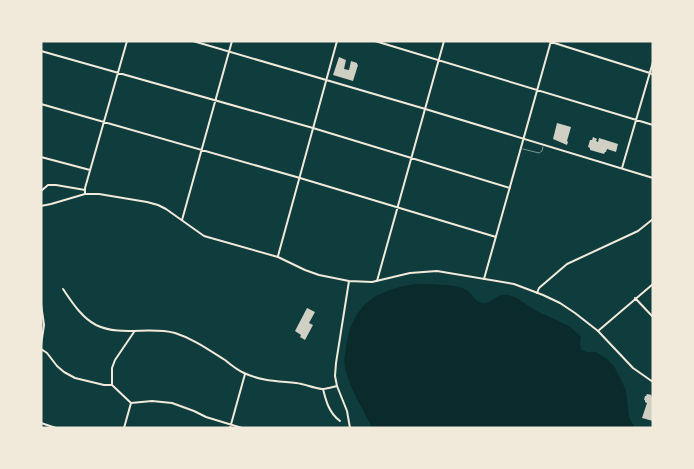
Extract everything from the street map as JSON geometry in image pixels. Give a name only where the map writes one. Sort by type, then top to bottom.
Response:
[{"type":"street","points":[[85,194],[126,41]]},
{"type":"street","points":[[193,41],[524,138],[653,178]]},
{"type":"street","points":[[182,220],[232,41]]},
{"type":"street","points":[[278,256],[337,41]]},
{"type":"street","points":[[376,41],[653,125]]},
{"type":"street","points":[[378,281],[444,41]]},
{"type":"street","points":[[484,279],[550,42],[651,73]]},
{"type":"street","points":[[41,51],[313,128],[510,188]]},
{"type":"street","points":[[622,168],[653,62]]},
{"type":"street","points":[[41,104],[300,178],[496,237]]},
{"type":"street","points":[[41,157],[90,170]]},
{"type":"street","points":[[41,190],[48,185],[56,185],[85,190]]},
{"type":"street","points":[[41,206],[85,194],[99,194],[147,202],[166,209],[204,236],[278,256],[305,270],[334,279],[367,283],[410,273],[437,271],[514,284],[560,303],[575,313],[598,331],[629,364],[653,382]]},
{"type":"street","points":[[537,293],[544,284],[567,264],[638,231],[653,219]]},
{"type":"street","points":[[349,281],[335,376],[347,411],[350,428]]},
{"type":"street","points":[[598,331],[653,284]]},
{"type":"street","points":[[63,289],[82,314],[96,325],[134,332],[172,332],[204,346],[245,374],[263,379],[298,383],[323,389],[337,386]]},
{"type":"street","points":[[635,298],[653,317]]},
{"type":"street","points":[[41,304],[44,333],[41,345]]},
{"type":"street","points":[[112,385],[112,368],[115,360],[134,332]]},
{"type":"street","points":[[41,349],[64,372],[75,378],[112,385],[131,403],[152,401],[172,403],[230,426],[242,428]]},
{"type":"street","points":[[230,426],[245,374]]},
{"type":"street","points":[[323,389],[334,417],[340,422]]},
{"type":"street","points":[[124,428],[131,403]]},
{"type":"street","points":[[41,423],[56,428]]},
{"type":"lane","points":[[521,148],[539,153],[542,151],[544,144]]},
{"type":"water","points":[[415,284],[460,287],[483,303],[504,295],[512,296],[535,310],[570,327],[581,337],[580,345],[582,350],[596,352],[614,366],[626,390],[629,417],[635,428],[372,428],[347,376],[344,362],[347,341],[356,316],[370,300],[390,290]]},
{"type":"building","points":[[339,57],[346,60],[344,69],[349,70],[351,61],[357,63],[353,81],[333,75]]},
{"type":"building","points":[[557,123],[571,127],[567,145],[553,139]]},
{"type":"building","points":[[593,137],[598,142],[599,138],[618,144],[616,152],[607,149],[604,154],[590,150],[588,147]]},
{"type":"building","points":[[307,308],[315,312],[309,323],[313,325],[305,340],[295,331]]},
{"type":"building","points":[[647,394],[653,397],[653,421],[642,418],[647,403],[644,400]]}]
